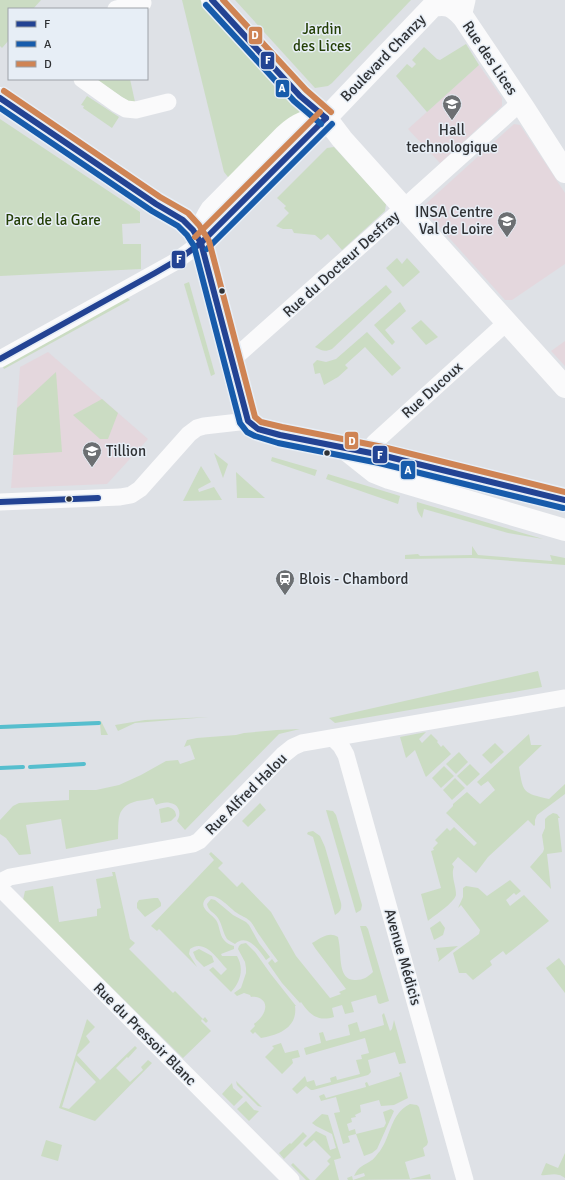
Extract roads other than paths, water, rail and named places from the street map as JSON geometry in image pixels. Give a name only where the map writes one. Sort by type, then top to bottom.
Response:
[{"type":"main road","points":[[212,0],[300,96],[326,118],[342,139],[565,387]]},
{"type":"main road","name":"Boulevard Chanzy","points":[[201,242],[326,118],[433,6],[454,4]]},
{"type":"main road","name":"Rue des Lices","points":[[454,4],[565,172]]},
{"type":"main road","points":[[0,98],[156,204],[183,220],[193,230],[201,242],[248,421],[253,426],[258,429],[280,435],[357,454],[381,455],[565,500]]},
{"type":"main road","points":[[357,454],[374,472],[389,478],[565,530]]},
{"type":"street","points":[[120,8],[143,3]]},
{"type":"street","points":[[83,80],[126,109],[136,110],[168,102]]},
{"type":"street","name":"Rue du Docteur Desfray","points":[[232,360],[520,103]]},
{"type":"street","points":[[0,359],[173,263],[201,242]]},
{"type":"street","name":"Rue Ducoux","points":[[357,454],[375,442],[507,322]]},
{"type":"street","points":[[0,502],[120,497],[131,495],[140,489],[189,434],[197,428],[248,421]]},
{"type":"street","name":"Rue Alfred Halou","points":[[0,882],[10,877],[193,844],[204,837],[283,755],[293,747],[302,743],[565,698]]},
{"type":"street","name":"Avenue Médicis","points":[[333,738],[341,746],[346,755],[465,1180]]},
{"type":"street","name":"Rue du Pressoir Blanc","points":[[0,888],[291,1180]]},
{"type":"waterway","points":[[0,727],[99,723]]},
{"type":"waterway","points":[[30,767],[84,764]]},
{"type":"waterway","points":[[0,768],[23,767]]},
{"type":"place","name":"Hall technologique","points":[[452,121]]},
{"type":"place","name":"INSA Centre Val de Loire","points":[[507,238]]},
{"type":"place","name":"Tillion","points":[[92,468]]},
{"type":"place","name":"Blois - Chambord","points":[[285,596]]},
{"type":"park label","name":"Jardin des Lices","points":[[322,38]]},
{"type":"park label","name":"Parc de la Gare","points":[[53,220]]}]
